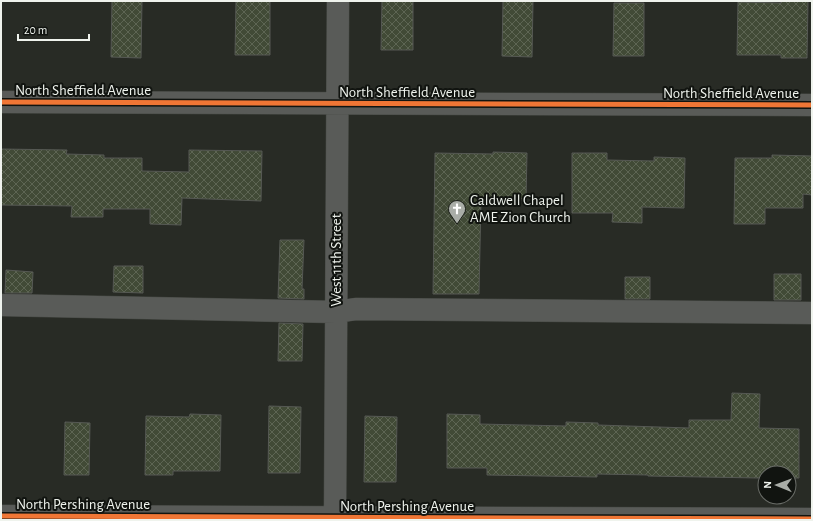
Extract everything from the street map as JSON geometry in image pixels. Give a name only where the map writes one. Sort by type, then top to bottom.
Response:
[{"type":"street","name":"West 11th Street","points":[[335,519],[338,1]]},
{"type":"street","name":"North Sheffield Avenue","points":[[1,102],[812,105]]},
{"type":"street","points":[[1,305],[336,312],[364,309],[812,313]]},
{"type":"street","name":"North Pershing Avenue","points":[[1,516],[335,519],[812,519]]},
{"type":"building","points":[[112,1],[142,1],[141,58],[111,57]]},
{"type":"building","points":[[236,1],[270,1],[270,55],[235,55]]},
{"type":"building","points":[[382,1],[413,1],[413,50],[381,50]]},
{"type":"building","points":[[503,1],[533,1],[532,57],[502,56]]},
{"type":"building","points":[[781,1],[808,1],[807,58],[781,58],[781,55],[737,55],[738,2],[781,3]]},
{"type":"building","points":[[614,3],[644,3],[644,56],[613,56]]},
{"type":"building","points":[[1,149],[67,150],[66,154],[104,155],[104,158],[142,158],[142,171],[189,172],[189,150],[262,151],[261,201],[182,198],[181,225],[150,224],[150,209],[103,209],[103,217],[71,217],[72,206],[1,205]]},
{"type":"building","name":"Caldwell Chapel AME Zion Church","points":[[493,152],[527,153],[526,200],[481,200],[479,294],[433,294],[435,153],[493,154]]},
{"type":"building","points":[[572,153],[607,153],[607,160],[654,161],[654,157],[685,158],[684,208],[642,207],[642,223],[612,222],[613,213],[572,213]]},
{"type":"building","points":[[772,155],[812,156],[812,195],[803,194],[803,208],[765,208],[765,224],[734,224],[735,158],[772,158]]},
{"type":"building","points":[[280,240],[304,240],[302,289],[304,289],[304,299],[278,298]]},
{"type":"building","points":[[114,266],[143,266],[143,293],[113,292]]},
{"type":"building","points":[[6,270],[33,272],[32,293],[5,293]]},
{"type":"building","points":[[774,274],[801,274],[801,300],[774,300]]},
{"type":"building","points":[[625,277],[650,277],[650,299],[625,299]]},
{"type":"building","points":[[279,323],[303,324],[302,361],[278,361]]},
{"type":"building","points":[[732,393],[760,394],[759,428],[799,429],[799,478],[797,478],[797,465],[757,465],[757,478],[597,474],[597,477],[487,475],[487,468],[447,468],[447,414],[480,415],[480,424],[566,426],[566,422],[598,423],[598,425],[689,428],[689,420],[731,420]]},
{"type":"building","points":[[269,406],[301,407],[300,473],[268,473]]},
{"type":"building","points":[[190,414],[221,415],[220,471],[173,471],[173,475],[145,475],[146,416],[189,417]]},
{"type":"building","points":[[365,416],[397,417],[396,482],[364,482]]},
{"type":"building","points":[[65,422],[90,423],[89,475],[64,475]]},
{"type":"cycle path","points":[[1,102],[812,105]]},
{"type":"cycle path","points":[[1,516],[812,519]]},
{"type":"place","name":"Caldwell Chapel AME Zion Church","points":[[457,224]]}]
